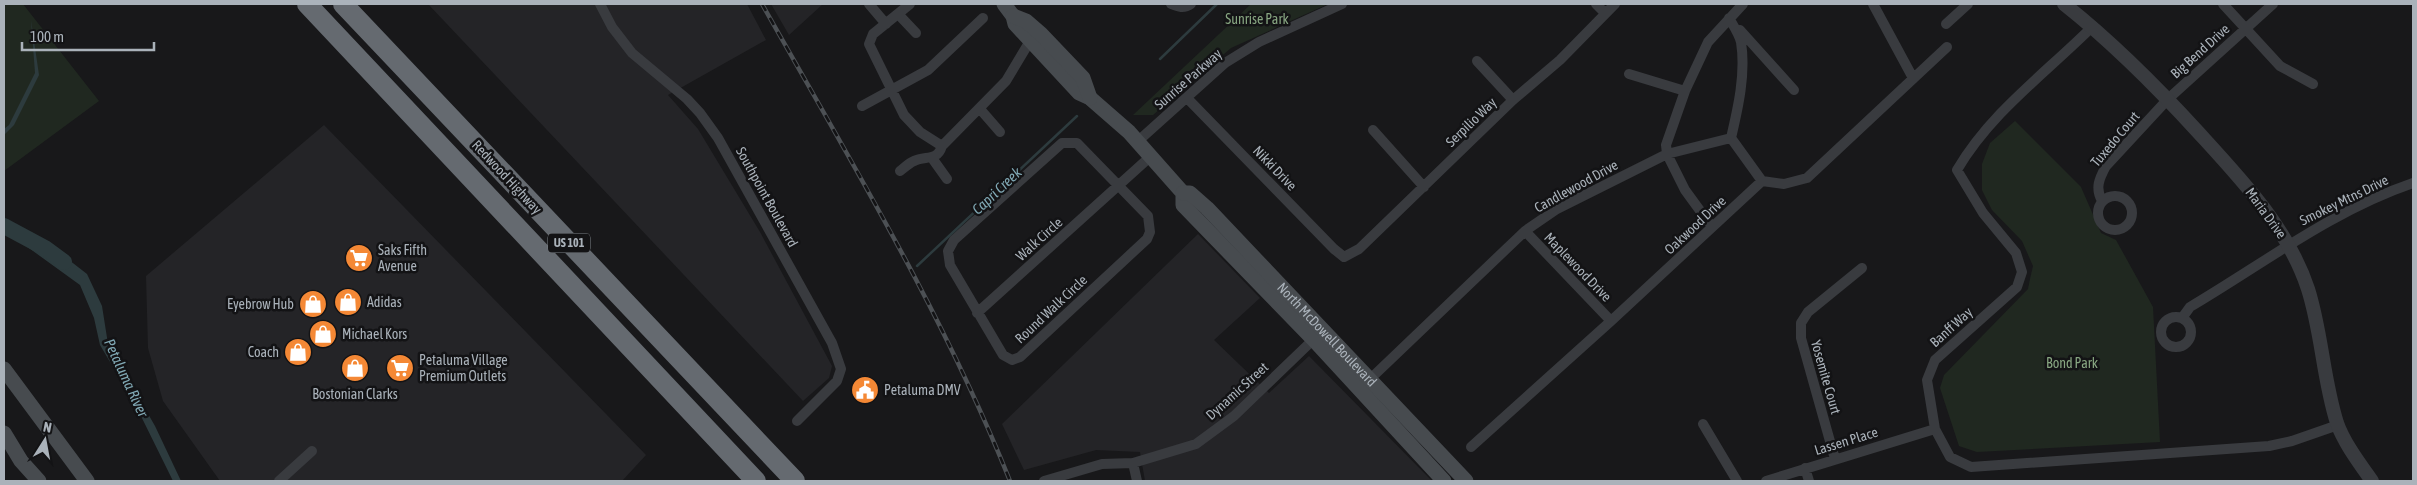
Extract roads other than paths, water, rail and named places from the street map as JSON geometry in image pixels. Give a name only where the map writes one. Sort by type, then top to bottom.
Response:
[{"type":"highway","name":"Redwood Highway","points":[[307,4],[756,481]]},
{"type":"highway","name":"Redwood Highway","points":[[343,4],[796,481]]},
{"type":"main road","name":"North McDowell Boulevard","points":[[1004,4],[1013,16],[1016,24],[1030,41],[1079,92],[1090,98],[1137,142],[1183,193],[1190,193],[1207,208],[1364,385],[1444,481]]},
{"type":"main road","name":"North McDowell Boulevard","points":[[1013,16],[1026,21],[1041,34],[1083,78],[1090,98]]},
{"type":"main road","points":[[4,369],[88,481]]},
{"type":"main road","name":"North McDowell Boulevard","points":[[1364,385],[1466,481]]},
{"type":"main road","points":[[4,433],[21,461],[39,481]]},
{"type":"street","name":"Southpoint Boulevard","points":[[600,4],[612,28],[632,53],[687,99],[700,112],[718,138],[832,343],[841,369],[837,381],[797,421]]},
{"type":"street","points":[[869,4],[886,24]]},
{"type":"street","points":[[910,4],[873,34],[869,44],[904,115],[920,132],[942,146]]},
{"type":"street","points":[[1170,4],[1178,7],[1186,7],[1191,4]]},
{"type":"street","name":"Sunrise Parkway","points":[[1137,142],[1225,63],[1259,42],[1342,4]]},
{"type":"street","points":[[1596,4],[1605,13]]},
{"type":"street","name":"Serpilio Way","points":[[1344,257],[1359,250],[1513,100],[1560,60],[1615,4]]},
{"type":"street","points":[[1712,227],[1686,190],[1667,154],[1666,144],[1686,91],[1708,42],[1743,4]]},
{"type":"street","points":[[1873,4],[1913,78]]},
{"type":"street","points":[[1946,24],[1968,4]]},
{"type":"street","name":"Maria Drive","points":[[2064,4],[2093,26],[2168,99],[2241,179],[2289,245],[2308,289],[2325,375],[2338,425],[2372,481]]},
{"type":"street","points":[[2223,4],[2280,66],[2314,84]]},
{"type":"street","name":"Big Bend Drive","points":[[2168,99],[2272,4]]},
{"type":"street","points":[[898,14],[916,33]]},
{"type":"street","points":[[862,106],[928,70],[983,18]]},
{"type":"street","points":[[1729,18],[1794,90]]},
{"type":"street","points":[[1729,18],[1741,40],[1742,71],[1739,101],[1730,138],[1762,181],[1784,184],[1807,178],[1947,48]]},
{"type":"street","name":"Banff Way","points":[[2093,26],[1990,123],[1957,170],[1983,213],[2016,253],[2022,272],[2017,287],[1935,360],[1927,380],[1935,429],[1950,457],[1971,467],[2269,446],[2292,441],[2338,425]]},
{"type":"street","points":[[900,171],[915,160],[932,158],[940,151],[942,146],[1006,81],[1030,41]]},
{"type":"street","points":[[1477,61],[1513,100]]},
{"type":"street","points":[[1629,74],[1686,91]]},
{"type":"street","name":"Nikki Drive","points":[[1187,98],[1344,257]]},
{"type":"street","name":"Tuxedo Court","points":[[2102,201],[2098,193],[2099,179],[2106,166],[2168,99]]},
{"type":"street","points":[[980,109],[1000,132]]},
{"type":"street","points":[[1373,130],[1424,187]]},
{"type":"street","name":"Candlewood Drive","points":[[1364,385],[1524,231],[1557,209],[1667,154],[1730,138]]},
{"type":"street","name":"Round Walk Circle","points":[[1062,143],[1077,143],[1119,185],[1148,216],[1150,232],[1147,239],[1020,356],[1012,360],[1003,355],[950,265],[948,251],[954,240],[1062,143]]},
{"type":"street","points":[[1119,185],[1151,156]]},
{"type":"street","points":[[932,158],[947,179]]},
{"type":"street","name":"Oakwood Drive","points":[[1470,447],[1612,321],[1762,181]]},
{"type":"street","name":"Smokey Mtns Drive","points":[[2182,318],[2190,308],[2304,235],[2352,209],[2413,183]]},
{"type":"street","name":"Walk Circle","points":[[977,313],[1119,185]]},
{"type":"street","name":"Maplewood Drive","points":[[1524,231],[1612,321]]},
{"type":"street","name":"Yosemite Court","points":[[1835,459],[1801,338],[1801,322],[1808,312],[1862,268]]},
{"type":"street","name":"Dynamic Street","points":[[1044,481],[1102,464],[1134,463],[1201,440],[1234,416],[1318,335]]},
{"type":"street","points":[[1703,424],[1737,481]]},
{"type":"street","name":"Lassen Place","points":[[1766,481],[1935,429]]},
{"type":"street","points":[[279,481],[312,451]]},
{"type":"street","points":[[1134,463],[1138,481]]},
{"type":"street","points":[[1805,468],[1809,481]]},
{"type":"water","points":[[31,20],[39,75],[14,125],[4,135],[4,129],[9,125],[35,73]]},
{"type":"water","points":[[4,221],[29,244],[60,253],[87,274],[102,306],[108,344],[155,426],[181,481],[173,481],[136,406],[100,345],[94,318],[80,285],[4,230]]},
{"type":"waterway","name":"Capri Creek","points":[[1160,59],[1217,4]]},
{"type":"waterway","name":"Capri Creek","points":[[917,266],[1077,116]]},
{"type":"waterway","name":"Petaluma River","points":[[4,226],[45,248],[64,262]]},
{"type":"railway","points":[[762,4],[862,180],[926,298],[956,358],[1010,481]]},
{"type":"place","name":"Saks Fifth Avenue","points":[[359,258]]},
{"type":"place","name":"Adidas","points":[[348,302]]},
{"type":"place","name":"Eyebrow Hub","points":[[313,304]]},
{"type":"place","name":"Michael Kors","points":[[323,334]]},
{"type":"place","name":"Coach","points":[[298,352]]},
{"type":"place","name":"Bostonian Clarks","points":[[355,368]]},
{"type":"place","name":"Petaluma Village Premium Outlets","points":[[400,368]]},
{"type":"place","name":"Petaluma DMV","points":[[865,390]]},
{"type":"park label","name":"Sunrise Park","points":[[1257,19]]},
{"type":"park label","name":"Bond Park","points":[[2072,363]]}]
